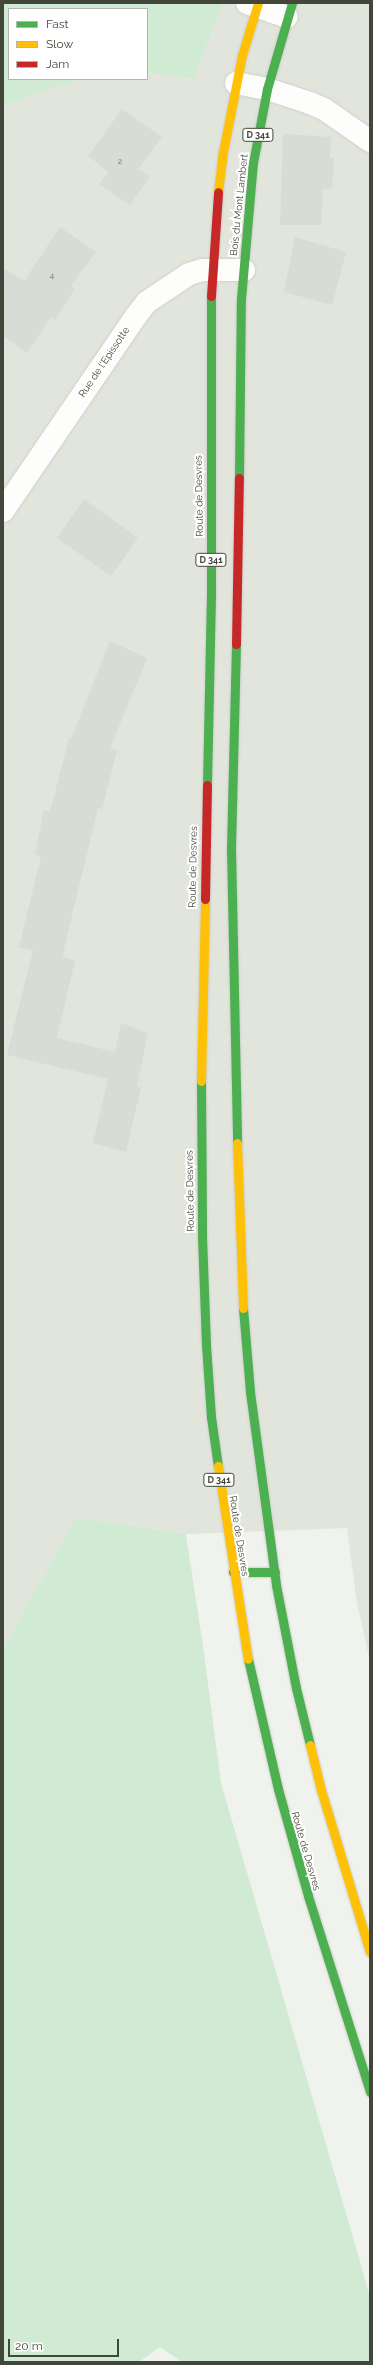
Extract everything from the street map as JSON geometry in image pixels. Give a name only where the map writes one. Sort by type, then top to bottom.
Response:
[{"type":"main road","name":"D 341","points":[[212,270],[222,157],[236,82],[254,4]]},
{"type":"main road","name":"Bois du Mont Lambert","points":[[244,270],[253,163],[267,89],[290,10]]},
{"type":"main road","name":"Route de Desvres","points":[[212,270],[208,383],[211,591],[204,850],[200,1158],[206,1345],[211,1417],[233,1572],[253,1683],[278,1789],[308,1896],[370,2092]]},
{"type":"main road","name":"D 341","points":[[244,270],[238,406],[239,521],[231,840],[241,1283],[250,1386],[275,1572],[294,1674],[321,1790],[370,1952]]},
{"type":"main road","points":[[233,1572],[275,1572]]},
{"type":"street","points":[[254,4],[290,10]]},
{"type":"street","points":[[236,82],[267,89],[324,109],[370,141]]},
{"type":"street","name":"Rue de l'Epissotte","points":[[3,510],[147,302],[189,274],[202,270],[244,270]]},
{"type":"shaded area","points":[[223,3],[370,3],[370,1662],[357,1603],[347,1528],[186,1534],[76,1517],[3,1649],[3,105],[79,80],[148,80],[148,73],[194,79]]},
{"type":"green space","points":[[3,3],[223,3],[194,79],[148,73],[148,8],[8,8],[8,80],[79,80],[3,105]]},
{"type":"green space","points":[[76,1517],[186,1534],[204,1653],[221,1783],[370,2296],[370,2362],[182,2362],[160,2347],[139,2362],[3,2362],[3,1649]]},
{"type":"building","points":[[122,109],[162,137],[138,169],[150,176],[130,205],[99,184],[109,172],[88,156]]},
{"type":"building","points":[[283,134],[331,137],[330,158],[334,158],[332,188],[323,189],[321,225],[280,225]]},
{"type":"building","points":[[60,227],[96,252],[71,286],[75,289],[55,320],[51,317],[27,353],[3,336],[3,268],[24,281]]},
{"type":"building","points":[[295,237],[346,252],[332,305],[284,292]]},
{"type":"building","points":[[84,499],[138,538],[111,576],[57,538]]},
{"type":"building","points":[[110,641],[147,658],[110,748],[117,750],[102,809],[98,808],[62,957],[75,960],[57,1038],[115,1052],[121,1023],[148,1033],[137,1087],[141,1087],[126,1152],[93,1143],[108,1079],[7,1055],[33,950],[19,947],[41,856],[35,854],[44,810],[50,812],[69,738],[71,739]]},
{"type":"traffic: fast","points":[[239,478],[241,299],[253,163],[267,89],[292,3]]},
{"type":"traffic: fast","points":[[207,785],[211,591],[211,296]]},
{"type":"traffic: fast","points":[[236,644],[231,848],[237,1143]]},
{"type":"traffic: fast","points":[[201,1081],[202,1236],[206,1345],[211,1417],[218,1466]]},
{"type":"traffic: fast","points":[[243,1308],[250,1392],[276,1585],[296,1688],[310,1745]]},
{"type":"traffic: fast","points":[[233,1572],[275,1572]]},
{"type":"traffic: fast","points":[[248,1659],[278,1789],[308,1896],[370,2092]]},
{"type":"traffic: slow","points":[[218,192],[222,157],[242,55],[258,3]]},
{"type":"traffic: slow","points":[[201,1081],[205,899]]},
{"type":"traffic: slow","points":[[237,1143],[243,1308]]},
{"type":"traffic: slow","points":[[218,1466],[248,1659]]},
{"type":"traffic: slow","points":[[310,1745],[321,1790],[370,1952]]},
{"type":"traffic: jam","points":[[211,296],[218,192]]},
{"type":"traffic: jam","points":[[236,644],[239,478]]},
{"type":"traffic: jam","points":[[205,899],[207,785]]}]
